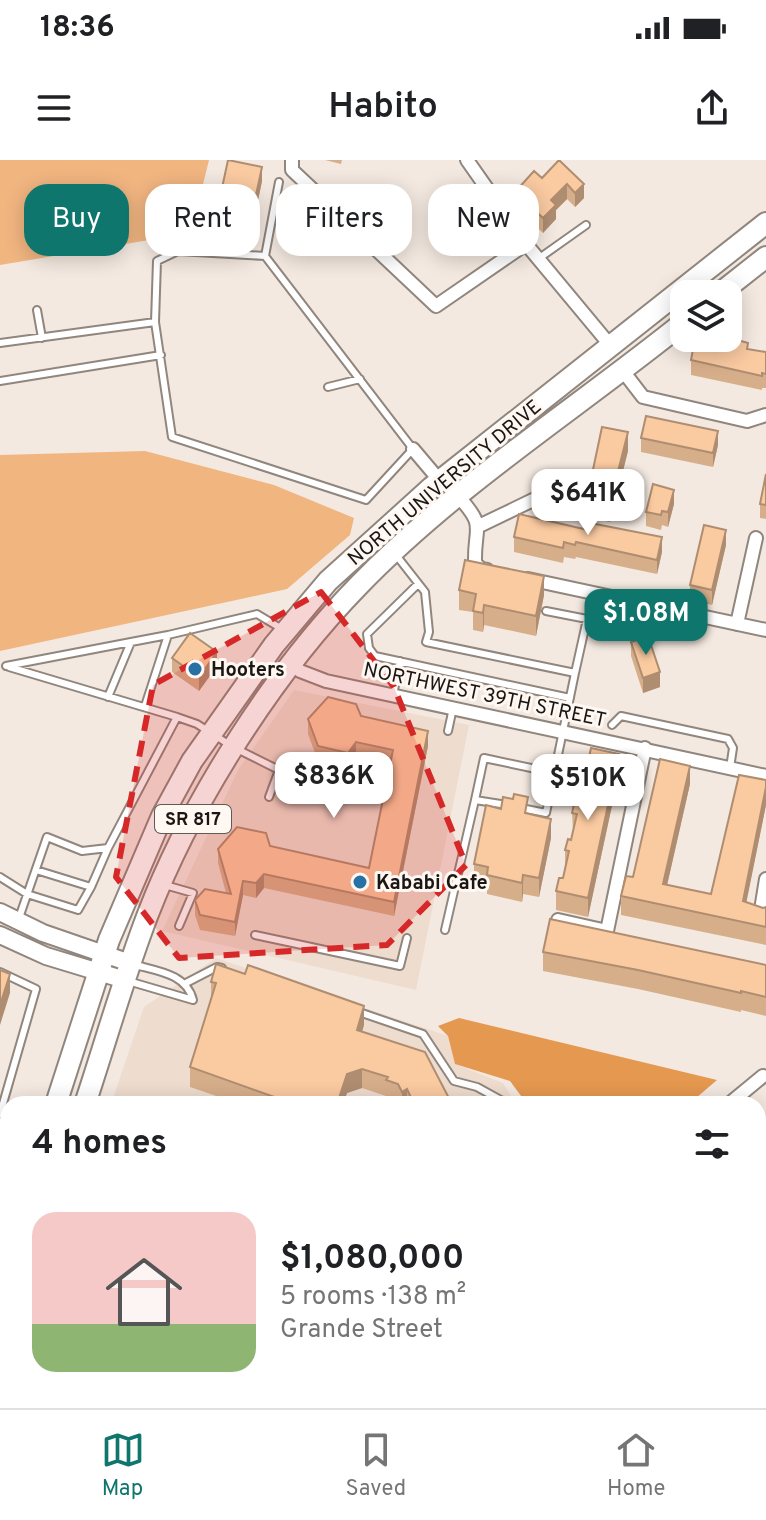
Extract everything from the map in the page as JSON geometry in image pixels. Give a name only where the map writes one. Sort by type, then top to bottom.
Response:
[{"type":"main road","name":"NORTH UNIVERSITY DRIVE","points":[[59,1096],[101,964],[162,816],[192,761],[285,631],[328,581],[436,484],[766,223]]},
{"type":"main road","points":[[737,280],[766,257]]},
{"type":"main road","name":"NORTH UNIVERSITY DRIVE","points":[[88,1096],[128,972],[162,883],[191,822],[233,747],[293,664],[358,586],[393,552],[463,492],[670,333]]},
{"type":"main road","points":[[463,492],[463,472],[477,460],[479,450]]},
{"type":"main road","points":[[419,530],[422,518],[438,504],[436,484]]},
{"type":"street","points":[[467,160],[484,184]]},
{"type":"street","points":[[292,165],[436,306],[509,256]]},
{"type":"street","points":[[536,256],[610,345]]},
{"type":"street","points":[[623,371],[643,397],[747,421],[766,415]]},
{"type":"street","points":[[413,449],[436,484]]},
{"type":"street","points":[[479,526],[535,499],[563,477]]},
{"type":"street","points":[[463,492],[479,526],[475,563],[481,569],[496,572]]},
{"type":"street","points":[[737,624],[756,538]]},
{"type":"street","points":[[511,575],[766,630]]},
{"type":"street","name":"NORTHWEST 39TH STREET","points":[[293,664],[300,671],[326,681],[766,776]]},
{"type":"street","points":[[607,931],[645,748]]},
{"type":"street","points":[[766,879],[760,916],[766,918]]},
{"type":"street","points":[[0,912],[101,964]]},
{"type":"street","points":[[558,920],[622,935]]},
{"type":"street","points":[[0,935],[46,956],[101,964],[128,972]]},
{"type":"street","points":[[739,1096],[764,1077]]},
{"type":"lane","points":[[265,256],[178,251],[157,261],[155,322],[172,437],[366,500],[413,449],[265,256],[279,182]]},
{"type":"lane","points":[[538,259],[586,225]]},
{"type":"lane","points":[[37,310],[42,338]]},
{"type":"lane","points":[[0,343],[155,322]]},
{"type":"lane","points":[[0,381],[161,355]]},
{"type":"lane","points":[[328,387],[360,379]]},
{"type":"lane","points":[[535,499],[559,505],[563,477]]},
{"type":"lane","points":[[393,552],[425,592],[429,632],[426,642],[575,673]]},
{"type":"lane","points":[[418,584],[367,634],[369,648],[375,656],[570,698]]},
{"type":"lane","points":[[475,800],[546,813],[587,619],[546,611]]},
{"type":"lane","points":[[269,797],[279,770],[211,733],[145,706],[6,666],[168,635],[257,614],[285,631]]},
{"type":"lane","points":[[145,706],[168,635]]},
{"type":"lane","points":[[108,697],[131,642]]},
{"type":"lane","points":[[393,695],[400,661]]},
{"type":"lane","points":[[448,731],[453,708]]},
{"type":"lane","points":[[612,725],[621,716],[728,739],[733,748],[730,768]]},
{"type":"lane","points":[[0,877],[27,894],[78,910],[177,717]]},
{"type":"lane","points":[[445,930],[484,758],[555,773]]},
{"type":"lane","points":[[18,922],[47,837],[82,851],[108,848]]},
{"type":"lane","points":[[36,870],[91,887]]},
{"type":"lane","points":[[162,883],[193,893],[179,926]]},
{"type":"lane","points":[[255,935],[400,966],[407,938]]},
{"type":"lane","points":[[128,972],[186,983],[217,967],[232,970]]},
{"type":"lane","points":[[0,972],[36,989],[5,1096]]},
{"type":"lane","points":[[128,972],[193,1000],[186,983]]},
{"type":"lane","points":[[350,1009],[423,1034],[454,1081],[477,1087],[493,1096]]},
{"type":"highlighted area","points":[[321,592],[394,687],[466,865],[387,945],[179,958],[116,877],[153,685]]},
{"type":"shaded area","points":[[0,160],[209,160],[203,184],[145,184],[145,241],[129,243],[129,184],[24,184],[24,256],[54,256],[0,265]]},
{"type":"shaded area","points":[[145,451],[274,485],[354,518],[350,535],[287,589],[0,651],[0,455]]},
{"type":"shaded area","points":[[294,690],[469,725],[416,990],[162,931],[238,770]]},
{"type":"shaded area","points":[[216,958],[448,1036],[455,1064],[503,1083],[511,1096],[114,1096],[144,1007]]},
{"type":"shaded area","points":[[459,1018],[717,1080],[698,1096],[521,1096],[510,1081],[455,1064],[448,1036],[438,1026]]},
{"type":"building","points":[[228,160],[262,167],[258,184],[223,184]]},
{"type":"building","points":[[559,160],[584,184],[575,193],[567,184],[551,200],[556,205],[543,218],[539,214],[539,184],[522,184],[534,171],[542,178]]},
{"type":"building","points":[[742,341],[748,343],[747,349],[766,352],[766,374],[762,373],[762,376],[691,360],[693,352],[742,352]]},
{"type":"building","points":[[646,416],[718,431],[713,453],[641,438]]},
{"type":"building","points":[[602,427],[628,432],[610,503],[587,498]]},
{"type":"building","points":[[766,474],[766,505],[760,504]]},
{"type":"building","points":[[653,484],[674,490],[668,512],[662,511],[661,515],[646,512]]},
{"type":"building","points":[[519,514],[588,530],[590,523],[662,537],[657,560],[576,542],[575,545],[564,542],[563,548],[514,537]]},
{"type":"building","points":[[704,525],[726,530],[712,590],[690,585]]},
{"type":"building","points":[[465,560],[544,576],[536,616],[484,605],[483,613],[473,611],[476,594],[459,590]]},
{"type":"building","points":[[190,633],[217,652],[199,677],[172,658]]},
{"type":"building","points":[[648,636],[660,672],[643,678],[631,642]]},
{"type":"building","points":[[328,697],[356,704],[361,716],[428,731],[394,902],[264,874],[256,883],[243,881],[235,922],[200,915],[195,900],[205,889],[231,894],[218,849],[237,827],[266,833],[270,846],[369,868],[393,750],[356,742],[348,753],[318,746],[308,719]]},
{"type":"building","points":[[591,748],[619,754],[588,898],[556,891],[559,878],[563,878],[569,851],[565,850],[568,839],[571,840],[577,814],[572,813],[584,761],[588,762]]},
{"type":"building","points":[[660,759],[690,766],[663,884],[711,894],[739,775],[766,780],[743,901],[766,907],[766,927],[621,896],[626,876],[633,877]]},
{"type":"building","points":[[514,794],[528,797],[525,813],[551,819],[539,878],[523,875],[522,883],[487,875],[488,867],[474,864],[486,805],[501,809],[503,797],[513,799]]},
{"type":"building","points":[[550,919],[766,965],[766,997],[543,952]]},
{"type":"building","points":[[216,964],[245,974],[248,965],[364,1006],[357,1030],[425,1052],[448,1096],[410,1096],[407,1089],[402,1092],[398,1084],[386,1080],[388,1077],[362,1069],[347,1074],[340,1096],[272,1096],[190,1067],[216,983],[211,982]]},
{"type":"building","points":[[0,970],[10,974],[0,1005]]},
{"type":"place","name":"Hooters","points":[[195,669]]},
{"type":"place","name":"Kababi Cafe","points":[[360,882]]}]
